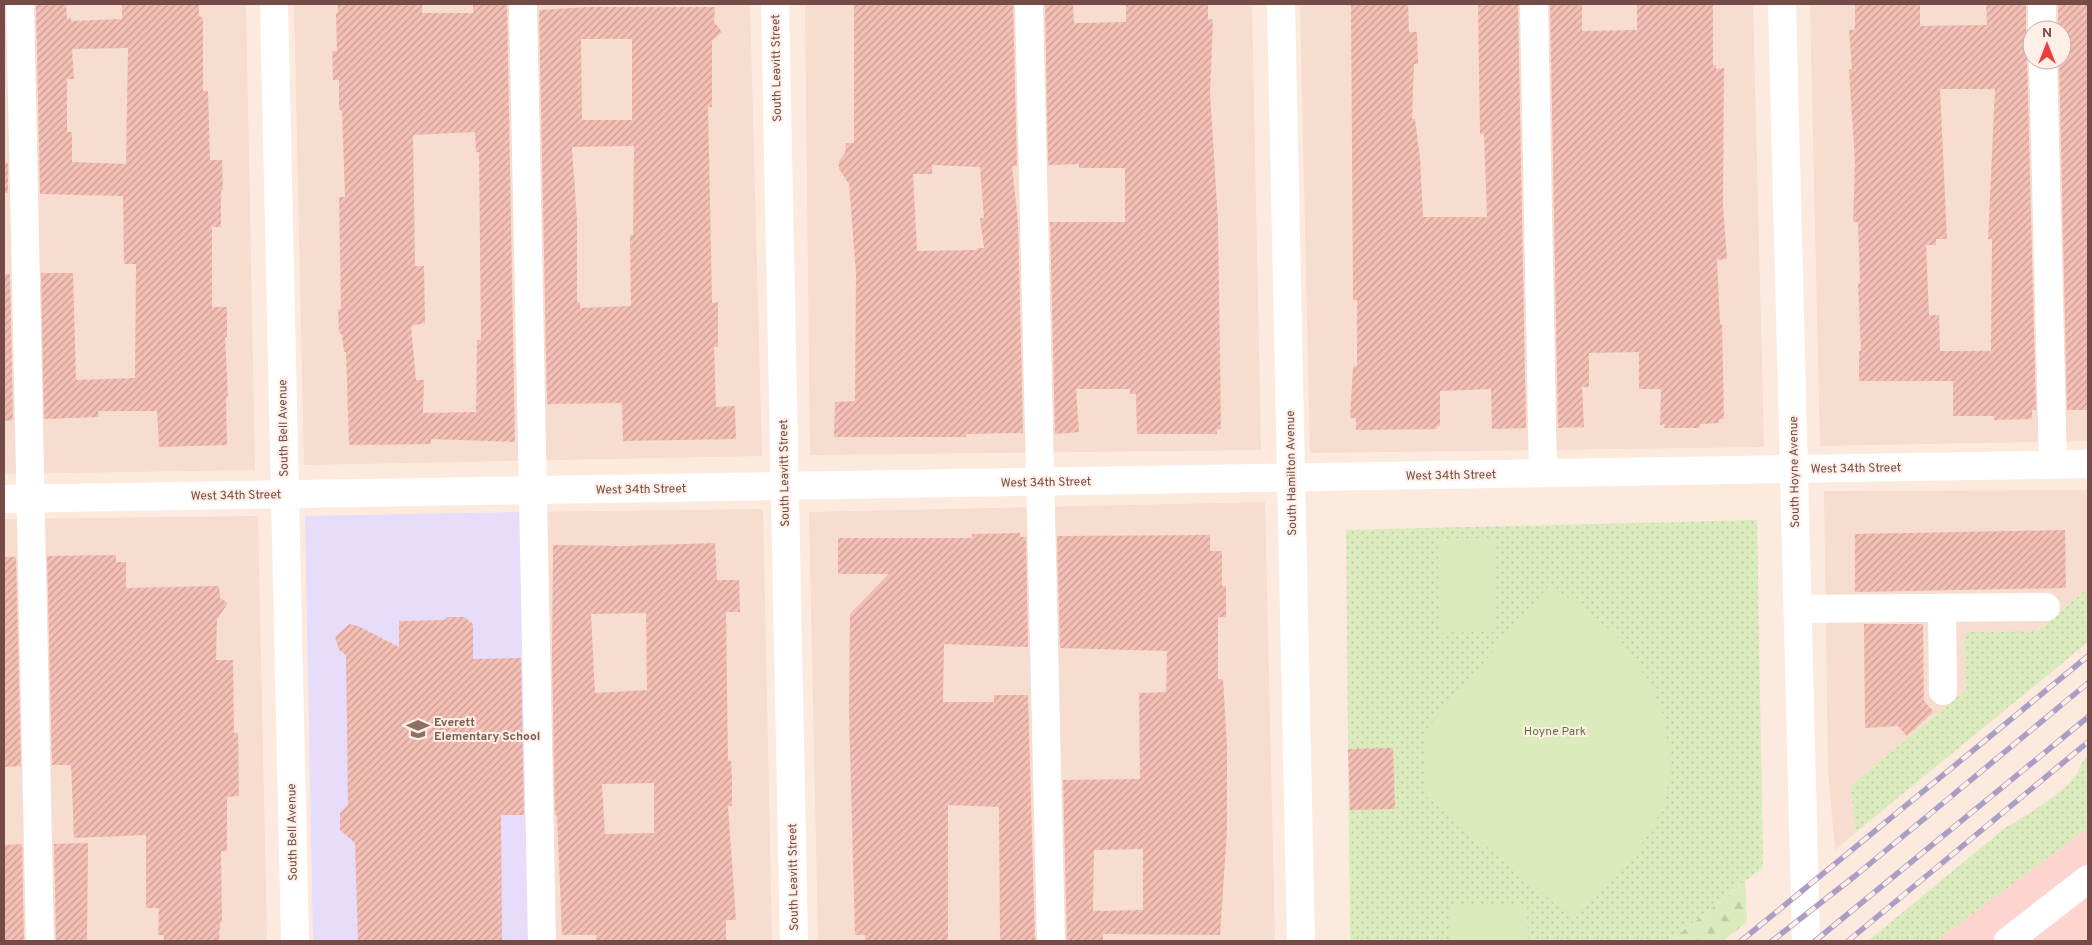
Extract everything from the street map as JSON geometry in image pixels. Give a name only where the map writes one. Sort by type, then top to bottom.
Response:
[{"type":"street","points":[[20,4],[40,941]]},
{"type":"street","name":"South Bell Avenue","points":[[274,4],[295,941]]},
{"type":"street","points":[[523,4],[542,941]]},
{"type":"street","name":"South Leavitt Street","points":[[775,4],[794,941]]},
{"type":"street","points":[[1029,4],[1051,941]]},
{"type":"street","name":"South Hamilton Avenue","points":[[1281,4],[1301,941]]},
{"type":"street","points":[[1534,4],[1543,473]]},
{"type":"street","name":"South Hoyne Avenue","points":[[1782,4],[1806,941]]},
{"type":"street","points":[[2042,4],[2042,20]]},
{"type":"street","points":[[2043,70],[2053,464]]},
{"type":"street","name":"West 34th Street","points":[[4,499],[2088,464]]},
{"type":"street","points":[[1798,609],[2046,607]]},
{"type":"street","points":[[1942,608],[1943,691]]},
{"type":"street","points":[[2008,941],[2088,879]]},
{"type":"shaded area","points":[[4,4],[246,4],[255,470],[4,474]]},
{"type":"shaded area","points":[[294,4],[750,4],[762,456],[304,465]]},
{"type":"shaded area","points":[[805,4],[1252,4],[1261,450],[810,455]]},
{"type":"shaded area","points":[[1300,4],[1753,4],[1764,447],[1310,453]]},
{"type":"shaded area","points":[[1810,4],[2088,4],[2088,441],[1820,446]]},
{"type":"shaded area","points":[[2088,490],[2088,588],[1851,785],[1855,833],[1835,850],[1828,769],[1824,491]]},
{"type":"shaded area","points":[[1265,502],[1275,941],[818,941],[809,512]]},
{"type":"shaded area","points":[[763,509],[772,941],[531,941],[522,512]]},
{"type":"shaded area","name":"Everett Elementary School","points":[[522,512],[531,941],[313,941],[305,516]]},
{"type":"shaded area","points":[[258,516],[267,941],[4,941],[4,519]]},
{"type":"shaded area","points":[[2088,828],[2088,941],[1936,941]]},
{"type":"green space","name":"Hoyne Park","points":[[1757,520],[1763,867],[1670,941],[1350,941],[1346,530]]},
{"type":"green space","points":[[1495,538],[1496,631],[1439,633],[1438,539]]},
{"type":"green space","points":[[1550,585],[1613,632],[1633,656],[1651,687],[1663,716],[1671,760],[1665,805],[1632,860],[1571,917],[1427,797],[1425,731]]},
{"type":"green space","points":[[2088,588],[2088,642],[1855,833],[1851,785],[1966,690],[1964,637],[1970,632],[2037,631]]},
{"type":"green space","points":[[2088,756],[2088,828],[1936,941],[1868,941],[2006,827],[2058,793],[2073,779]]},
{"type":"green space","points":[[1745,882],[1747,922],[1723,941],[1670,941]]},
{"type":"green space","points":[[1449,905],[1527,905],[1528,941],[1450,941]]},
{"type":"building","points":[[36,4],[66,4],[67,19],[71,18],[71,21],[122,19],[122,4],[199,4],[199,16],[203,18],[203,91],[208,91],[210,160],[222,160],[221,227],[212,227],[212,307],[227,307],[227,337],[225,337],[228,396],[226,397],[227,445],[159,447],[157,411],[98,411],[99,417],[44,419],[41,273],[73,273],[76,380],[135,378],[136,264],[124,264],[123,196],[40,194]],"holes":[[[128,48],[126,164],[72,162],[72,132],[67,132],[67,79],[74,79],[72,49]]]},
{"type":"building","points":[[338,4],[422,4],[422,13],[473,13],[473,4],[507,4],[515,442],[431,439],[431,444],[349,445],[346,352],[344,352],[342,335],[339,332],[338,309],[341,309],[339,197],[345,197],[339,80],[333,80],[332,51],[337,51],[336,13],[338,13]],"holes":[[[475,132],[476,152],[479,152],[481,340],[477,340],[476,412],[423,413],[424,380],[416,380],[411,326],[425,323],[424,266],[415,266],[413,135]]]},
{"type":"building","points":[[854,4],[1013,4],[1017,166],[1012,166],[1018,222],[1023,433],[966,434],[966,437],[834,437],[835,402],[855,401],[856,273],[849,184],[839,169],[839,161],[845,153],[846,143],[854,143]],"holes":[[[932,165],[980,167],[984,218],[980,218],[984,248],[977,248],[977,250],[917,251],[913,174],[932,174]]]},
{"type":"building","points":[[1045,4],[1073,4],[1074,23],[1126,22],[1126,4],[1208,4],[1208,20],[1213,19],[1210,93],[1218,221],[1221,429],[1217,429],[1217,434],[1137,434],[1136,394],[1130,394],[1130,389],[1076,389],[1079,432],[1055,434],[1050,222],[1125,222],[1125,168],[1079,168],[1079,164],[1048,165]]},
{"type":"building","points":[[1351,4],[1408,4],[1409,32],[1417,32],[1418,64],[1414,64],[1412,119],[1415,119],[1420,158],[1423,217],[1487,217],[1484,134],[1480,134],[1478,4],[1518,4],[1526,428],[1492,429],[1491,389],[1440,391],[1440,426],[1437,426],[1437,429],[1356,430],[1356,418],[1350,418],[1353,367],[1357,366],[1357,300],[1353,300]]},
{"type":"building","points":[[1550,4],[1582,4],[1582,31],[1637,30],[1637,4],[1713,4],[1713,65],[1716,65],[1716,69],[1724,68],[1723,206],[1727,259],[1717,260],[1720,324],[1722,324],[1724,419],[1719,419],[1719,423],[1700,424],[1700,428],[1664,428],[1665,424],[1660,425],[1661,389],[1639,389],[1639,352],[1589,353],[1589,387],[1582,387],[1584,427],[1558,428]]},
{"type":"building","points":[[1855,4],[1920,4],[1920,26],[1987,25],[1986,4],[2026,4],[2026,20],[2022,20],[2022,70],[2027,70],[2036,410],[2032,410],[2032,419],[1994,420],[1994,416],[1953,416],[1953,381],[1859,381],[1859,351],[1861,351],[1858,283],[1860,283],[1858,222],[1853,222],[1855,162],[1849,70],[1852,69],[1849,30],[1854,30]],"holes":[[[1940,89],[1995,89],[1988,239],[1992,239],[1991,351],[1940,351],[1939,315],[1929,315],[1926,245],[1936,245],[1936,239],[1947,239]]]},
{"type":"building","points":[[2058,4],[2088,4],[2088,410],[2067,410],[2059,70],[2072,70],[2072,20],[2058,20]]},
{"type":"building","points":[[588,7],[715,7],[714,22],[722,32],[712,41],[712,107],[708,107],[712,303],[718,302],[718,347],[714,347],[716,407],[735,406],[736,439],[623,441],[622,403],[547,404],[539,10]],"holes":[[[581,39],[632,39],[632,120],[582,120]],[[634,146],[633,235],[630,235],[631,306],[580,308],[580,302],[577,302],[577,220],[572,147]]]},
{"type":"building","points":[[4,163],[8,163],[8,193],[4,193]]},
{"type":"building","points":[[4,274],[10,274],[13,420],[4,421]]},
{"type":"building","points":[[2065,530],[2066,588],[1855,592],[1855,534]]},
{"type":"building","points":[[1020,533],[1020,537],[1026,537],[1028,647],[944,644],[943,702],[994,702],[994,695],[1028,695],[1035,941],[1000,941],[999,807],[948,805],[948,941],[865,941],[865,935],[855,935],[849,712],[850,614],[889,574],[838,574],[838,538],[972,538],[972,534]]},
{"type":"building","points":[[1210,535],[1210,551],[1222,551],[1222,586],[1226,586],[1226,617],[1218,617],[1218,679],[1223,679],[1227,745],[1227,831],[1220,935],[1103,934],[1103,941],[1067,941],[1063,780],[1140,779],[1139,693],[1166,692],[1167,651],[1060,648],[1057,536]],"holes":[[[1143,849],[1143,910],[1093,911],[1094,850]]]},
{"type":"building","points":[[715,543],[717,580],[739,580],[740,612],[726,612],[728,761],[731,761],[732,779],[732,806],[728,806],[736,920],[726,920],[726,941],[596,941],[596,935],[562,935],[557,815],[555,815],[552,658],[553,545],[624,546]],"holes":[[[646,613],[647,690],[595,693],[591,614]],[[654,783],[654,833],[605,834],[602,784]]]},
{"type":"building","points":[[116,555],[116,562],[126,562],[126,588],[219,586],[220,598],[228,603],[217,619],[216,660],[233,660],[234,733],[238,733],[239,796],[227,797],[227,851],[221,851],[222,922],[220,922],[219,941],[164,941],[164,935],[158,935],[159,908],[146,908],[146,835],[74,838],[71,765],[52,765],[47,556]]},
{"type":"building","points":[[4,557],[16,557],[21,766],[4,767]]},
{"type":"building","points":[[448,617],[464,617],[473,624],[473,659],[521,658],[524,815],[501,815],[502,941],[358,941],[355,843],[340,830],[340,813],[348,805],[346,655],[339,650],[335,637],[349,624],[358,626],[399,647],[399,621],[444,620]]},
{"type":"building","points":[[1864,624],[1923,624],[1924,701],[1934,712],[1907,736],[1898,726],[1865,728]]},
{"type":"building","points":[[1393,748],[1395,809],[1350,810],[1348,749]]},
{"type":"building","points":[[88,843],[87,941],[56,941],[54,844]]},
{"type":"building","points":[[22,844],[24,941],[4,941],[4,845]]},
{"type":"railway","points":[[1741,941],[2088,656]]},
{"type":"railway","points":[[1772,941],[1855,876],[2088,683]]},
{"type":"railway","points":[[1815,941],[2088,717]]},
{"type":"railway","points":[[1848,941],[2088,742]]},
{"type":"place","name":"Everett Elementary School","points":[[418,729]]}]
